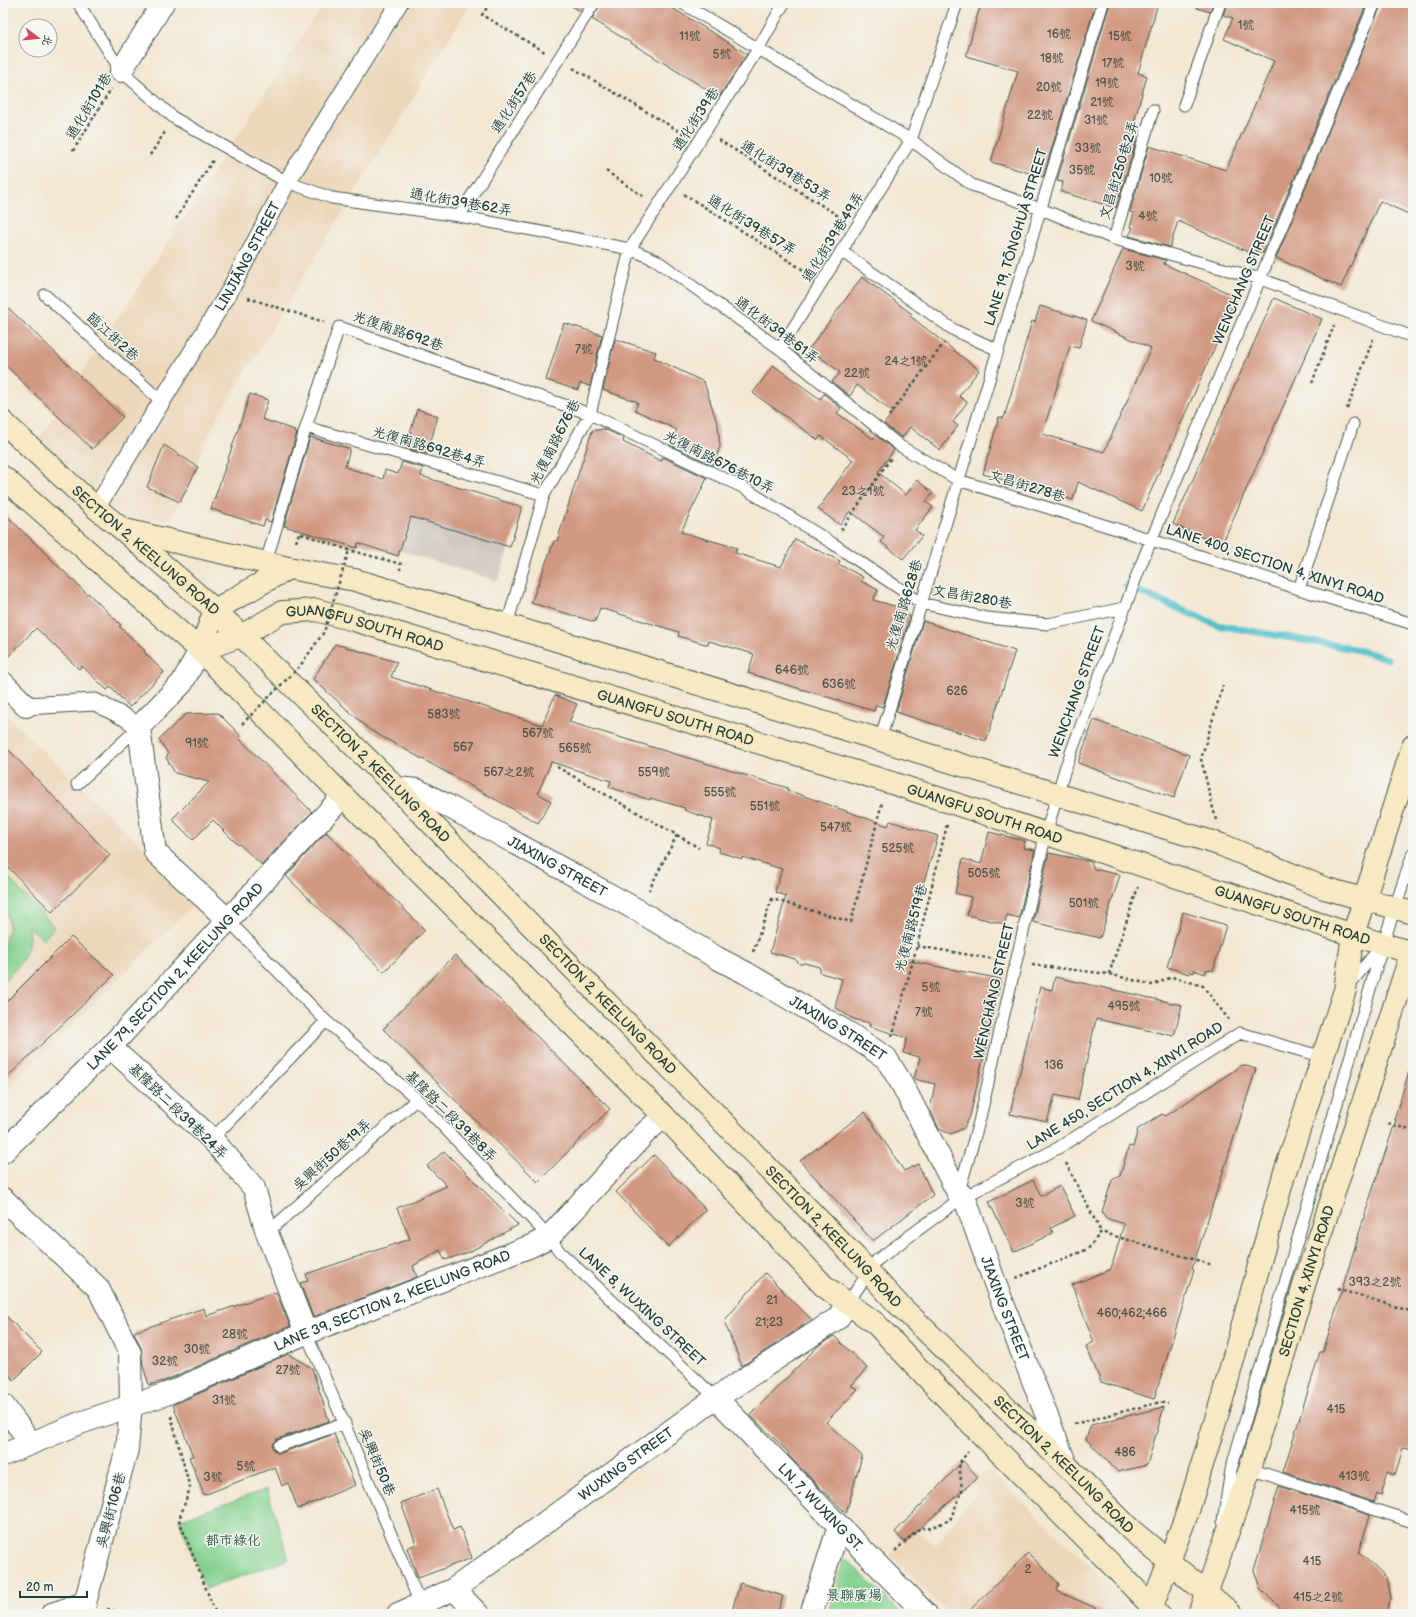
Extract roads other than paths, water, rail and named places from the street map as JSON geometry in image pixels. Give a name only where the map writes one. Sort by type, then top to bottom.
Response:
[{"type":"main road","name":"SECTION 2, KEELUNG ROAD","points":[[3,422],[96,508],[215,610],[396,788],[869,1272],[897,1303],[1066,1465],[1131,1530],[1232,1614]]},
{"type":"main road","points":[[3,477],[200,650],[664,1116],[824,1286],[875,1323],[1153,1611],[1188,1511],[1223,1396],[1284,1175],[1345,990],[1353,935],[1413,746]]},
{"type":"main road","points":[[122,529],[288,568],[356,580],[1222,845],[1324,888],[1405,910]]},
{"type":"main road","points":[[200,650],[215,610],[288,568]]},
{"type":"main road","name":"GUANGFU SOUTH ROAD","points":[[200,650],[241,636],[282,612],[316,610],[354,620],[889,782],[1353,935],[1413,951]]},
{"type":"main road","name":"SECTION 4, XINYI ROAD","points":[[1199,1614],[1250,1469],[1306,1282],[1413,951]]},
{"type":"street","points":[[121,71],[163,3]]},
{"type":"street","name":"LINJIĀNG STREET","points":[[96,508],[229,292],[287,182],[399,3]]},
{"type":"street","points":[[139,726],[182,682],[200,650]]},
{"type":"street","points":[[3,683],[26,706],[95,702],[139,726]]},
{"type":"street","points":[[139,726],[155,852],[228,921]]},
{"type":"street","name":"JIAXING STREET","points":[[396,788],[417,790],[639,910],[717,958],[746,973],[850,1034],[886,1058],[902,1084],[961,1195],[1066,1465]]},
{"type":"street","name":"LANE 79, SECTION 2, KEELUNG ROAD","points":[[3,1152],[110,1047],[344,796]]},
{"type":"street","name":"基隆路二段39巷24弄","points":[[110,1047],[212,1139],[254,1188],[267,1233],[306,1333]]},
{"type":"street","name":"LANE 39, SECTION 2, KEELUNG ROAD","points":[[3,1455],[80,1423],[166,1394],[306,1333],[531,1246],[549,1237],[645,1133],[664,1116]]},
{"type":"street","name":"吳興街106巷","points":[[3,1199],[98,1288],[130,1353],[131,1405],[127,1449],[83,1609]]},
{"type":"street","name":"WUXING STREET","points":[[398,1614],[454,1589],[716,1398],[838,1318],[847,1304]]},
{"type":"street","name":"LN. 7, WUXING ST.","points":[[716,1398],[926,1614]]},
{"type":"street","points":[[3,1405],[31,1443]]},
{"type":"street","points":[[811,1614],[839,1526]]},
{"type":"street","points":[[454,1589],[478,1614]]},
{"type":"street","points":[[52,1614],[83,1609]]},
{"type":"lane","name":"通化街39巷62弄","points":[[78,3],[121,71],[174,118],[287,182],[332,198],[459,216],[630,249]]},
{"type":"lane","name":"通化街57巷","points":[[459,216],[594,3]]},
{"type":"lane","points":[[682,3],[911,140],[972,184],[1040,209],[1114,239],[1261,279],[1413,337]]},
{"type":"lane","name":"通化街39巷","points":[[630,249],[758,49],[784,3]]},
{"type":"lane","name":"通化街39巷49弄","points":[[780,349],[911,140],[957,3]]},
{"type":"lane","name":"LANE 19, TŌNGHUÀ STREET","points":[[958,480],[1103,3]]},
{"type":"lane","points":[[1184,105],[1220,3]]},
{"type":"lane","name":"WENCHANG STREET","points":[[1058,794],[1065,769],[1125,604],[1375,3]]},
{"type":"lane","name":"文昌街250巷2弄","points":[[1114,239],[1153,110]]},
{"type":"lane","name":"通化街39巷61弄","points":[[630,249],[656,260],[780,349],[900,446]]},
{"type":"lane","name":"光復南路676巷","points":[[507,625],[544,495],[590,414],[630,249]]},
{"type":"lane","points":[[841,251],[954,330],[998,350]]},
{"type":"lane","name":"臨江街2巷","points":[[45,295],[161,401]]},
{"type":"lane","name":"光復南路692巷","points":[[266,562],[306,427],[339,327],[590,414]]},
{"type":"lane","name":"光復南路676巷10弄","points":[[590,414],[744,488],[832,543]]},
{"type":"lane","points":[[1299,589],[1353,424]]},
{"type":"lane","name":"光復南路692巷4弄","points":[[306,427],[544,495]]},
{"type":"lane","name":"文昌街278巷","points":[[900,446],[958,480],[1152,540]]},
{"type":"lane","name":"光復南路628巷","points":[[880,740],[958,480]]},
{"type":"lane","name":"LANE 400, SECTION 4, XINYI ROAD","points":[[1152,540],[1299,589],[1413,624]]},
{"type":"lane","name":"文昌街280巷","points":[[832,543],[920,603],[987,618],[1048,624],[1125,604]]},
{"type":"lane","points":[[77,784],[139,726]]},
{"type":"lane","name":"WÉNCHĀNG STREET","points":[[961,1195],[1046,833],[1058,794]]},
{"type":"lane","points":[[1345,990],[1383,944],[1405,910],[1413,853]]},
{"type":"lane","name":"基隆路二段39巷8弄","points":[[228,921],[326,1021],[417,1099],[549,1237]]},
{"type":"lane","points":[[1207,1593],[1221,1534],[1231,1470],[1383,944]]},
{"type":"lane","points":[[212,1139],[326,1021]]},
{"type":"lane","name":"LANE 450, SECTION 4, XINYI ROAD","points":[[847,1304],[877,1260],[961,1195],[1058,1148],[1240,1033],[1323,1057]]},
{"type":"lane","name":"吳興街50巷19弄","points":[[267,1233],[417,1099]]},
{"type":"lane","name":"LANE 8, WUXING STREET","points":[[549,1237],[560,1252],[716,1398]]},
{"type":"lane","name":"吳興街50巷","points":[[306,1333],[420,1603]]},
{"type":"lane","points":[[279,1446],[345,1423]]},
{"type":"lane","points":[[1250,1469],[1413,1522]]},
{"type":"waterway","points":[[1126,586],[1217,625],[1355,649],[1388,659]]},
{"type":"park label","name":"都市綠化","points":[[233,1540]]},
{"type":"park label","name":"景聯廣場","points":[[854,1595]]}]
